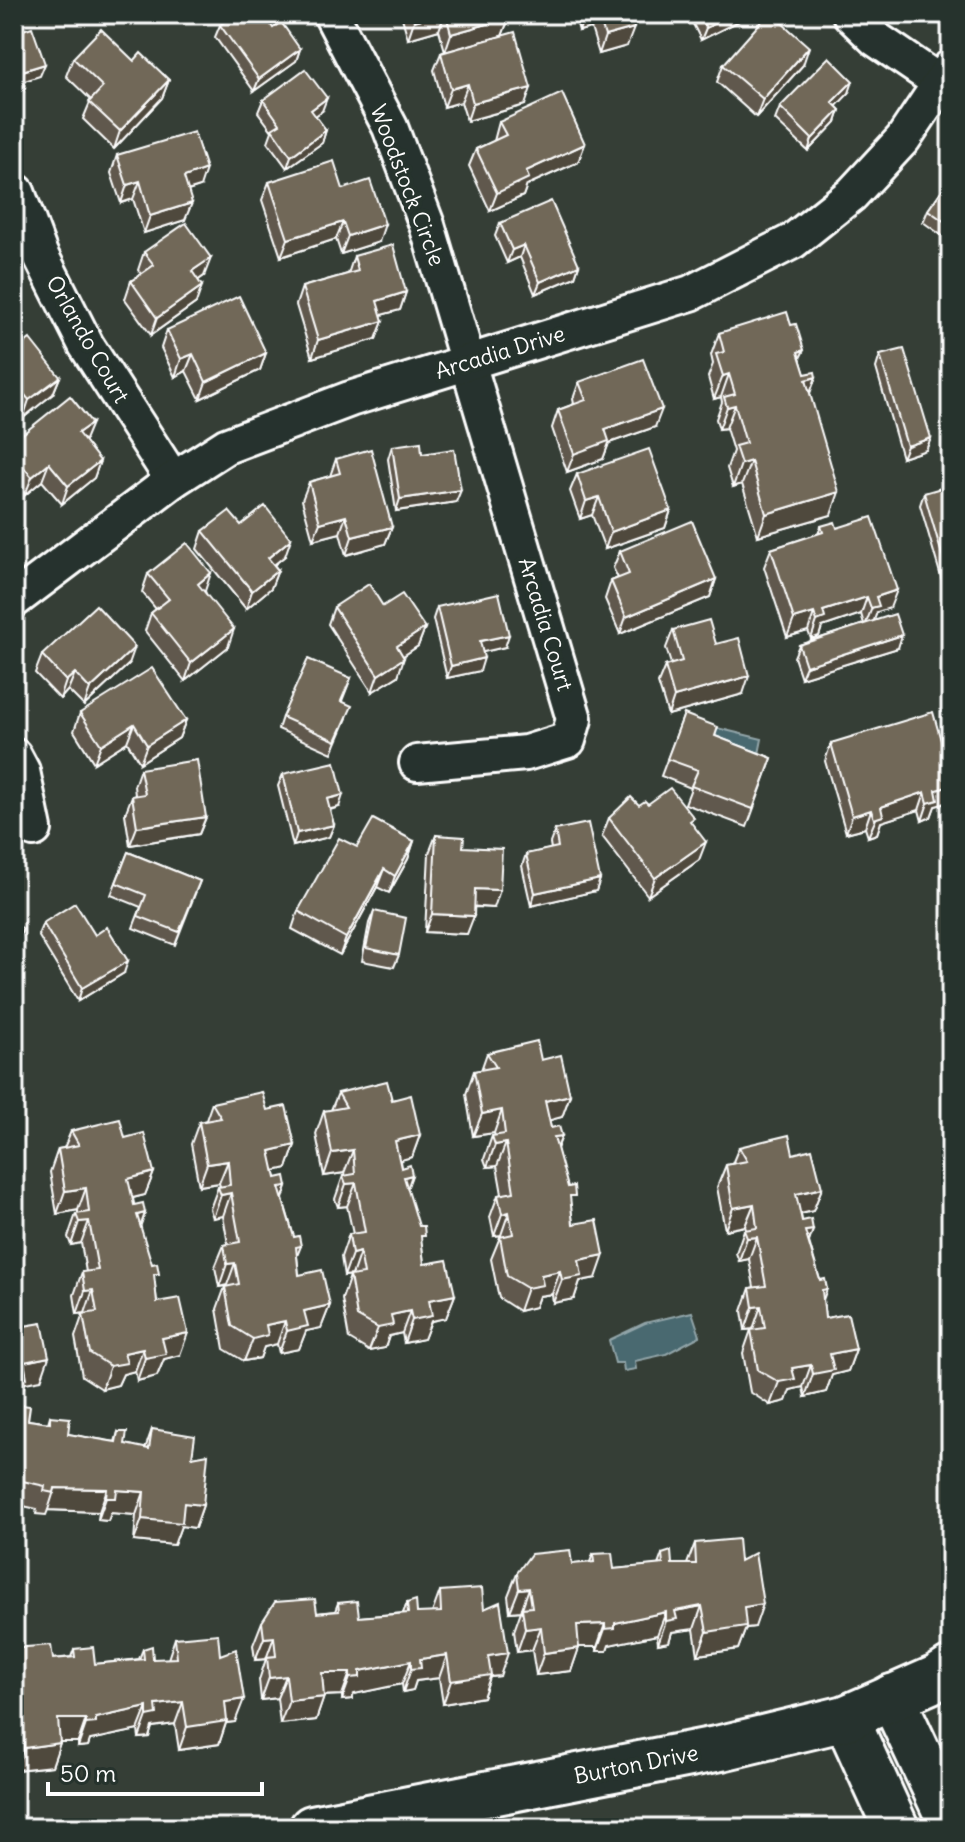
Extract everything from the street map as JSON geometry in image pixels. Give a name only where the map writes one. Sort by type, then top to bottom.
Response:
[{"type":"street","name":"Woodstock Circle","points":[[331,14],[390,127],[427,225],[469,361]]},
{"type":"street","points":[[850,14],[876,39],[948,80]]},
{"type":"street","name":"Arcadia Drive","points":[[14,600],[173,480],[226,446],[350,399],[691,293],[793,241],[862,183],[903,139],[948,80]]},
{"type":"street","name":"Orlando Court","points":[[17,192],[40,254],[86,345],[173,480]]},
{"type":"street","name":"Arcadia Court","points":[[417,763],[526,753],[568,740],[574,719],[469,361]]},
{"type":"street","points":[[14,756],[22,771],[34,829]]},
{"type":"street","name":"Burton Drive","points":[[312,1828],[721,1748],[846,1718],[951,1669]]},
{"type":"street","points":[[892,1697],[951,1823]]},
{"type":"street","points":[[846,1718],[896,1828]]},
{"type":"water","points":[[717,728],[762,739],[758,759],[713,748]]},
{"type":"water","points":[[692,1312],[700,1336],[666,1354],[635,1361],[636,1369],[624,1371],[623,1363],[615,1363],[609,1340],[645,1323]]},
{"type":"building","points":[[235,14],[263,14],[273,28],[281,22],[300,49],[259,79],[220,25]]},
{"type":"building","points":[[412,14],[441,14],[414,21]]},
{"type":"building","points":[[446,14],[507,14],[509,18],[451,34]]},
{"type":"building","points":[[598,14],[630,14],[634,28],[605,36]]},
{"type":"building","points":[[699,14],[734,14],[706,28]]},
{"type":"building","points":[[768,14],[772,14],[809,47],[763,99],[723,65]]},
{"type":"building","points":[[32,27],[45,64],[19,72],[25,88],[14,91],[14,33]]},
{"type":"building","points":[[101,29],[134,61],[141,53],[169,80],[120,131],[89,102],[103,87],[73,58]]},
{"type":"building","points":[[515,32],[531,88],[473,103],[468,84],[451,89],[441,53]]},
{"type":"building","points":[[829,57],[853,81],[832,102],[840,110],[812,139],[780,107]]},
{"type":"building","points":[[305,69],[327,98],[311,110],[326,130],[291,156],[272,129],[280,124],[263,100]]},
{"type":"building","points":[[562,93],[585,144],[526,171],[529,178],[497,193],[476,149],[506,135],[499,122]]},
{"type":"building","points":[[194,132],[206,169],[184,177],[192,203],[150,216],[140,181],[127,185],[117,155]]},
{"type":"building","points":[[334,161],[343,189],[370,180],[385,224],[348,236],[343,222],[288,239],[269,182]]},
{"type":"building","points":[[951,177],[951,226],[928,210]]},
{"type":"building","points":[[551,201],[579,265],[540,282],[524,245],[512,250],[500,223]]},
{"type":"building","points":[[186,223],[211,258],[192,271],[202,286],[157,318],[131,281],[154,265],[144,252]]},
{"type":"building","points":[[393,245],[406,292],[377,301],[383,321],[318,340],[302,287],[358,271],[354,256]]},
{"type":"building","points":[[239,296],[266,353],[206,382],[193,354],[181,359],[167,330]]},
{"type":"building","points":[[787,312],[791,325],[796,324],[804,350],[798,352],[805,374],[815,372],[816,377],[806,380],[839,492],[766,514],[751,461],[741,464],[735,446],[746,443],[735,405],[727,407],[724,397],[735,394],[729,374],[723,376],[716,354],[724,352],[719,333]]},
{"type":"building","points":[[30,339],[60,377],[29,400],[19,388],[14,392],[14,351]]},
{"type":"building","points":[[904,349],[931,438],[907,446],[880,355]]},
{"type":"building","points":[[643,359],[662,409],[605,429],[609,441],[574,454],[558,410],[586,400],[579,382]]},
{"type":"building","points":[[70,396],[92,423],[78,433],[100,461],[68,486],[49,463],[32,477],[14,456],[14,441]]},
{"type":"building","points":[[421,442],[422,454],[454,449],[461,490],[400,499],[392,446]]},
{"type":"building","points":[[371,449],[392,527],[352,537],[346,516],[320,523],[309,482],[340,473],[336,459]]},
{"type":"building","points":[[649,449],[671,510],[611,532],[599,497],[586,501],[577,474]]},
{"type":"building","points":[[948,486],[951,498],[950,582],[924,493]]},
{"type":"building","points":[[265,506],[291,539],[268,558],[278,570],[252,591],[203,531],[229,511],[241,525]]},
{"type":"building","points":[[872,517],[897,590],[876,597],[879,606],[871,608],[867,597],[823,611],[825,618],[817,621],[814,613],[794,619],[771,549],[823,532],[821,526],[835,522],[837,528]]},
{"type":"building","points":[[692,521],[716,579],[626,617],[611,581],[629,574],[620,551]]},
{"type":"building","points":[[187,543],[211,573],[198,584],[234,629],[191,663],[151,613],[169,599],[148,574]]},
{"type":"building","points":[[369,584],[383,606],[402,594],[425,628],[397,646],[404,658],[378,675],[334,607]]},
{"type":"building","points":[[499,593],[509,635],[480,641],[484,658],[451,666],[437,607]]},
{"type":"building","points":[[96,605],[135,647],[90,689],[75,673],[66,681],[42,655]]},
{"type":"building","points":[[895,614],[902,635],[806,666],[799,645]]},
{"type":"building","points":[[709,620],[716,644],[739,638],[749,676],[674,697],[665,666],[682,661],[673,630]]},
{"type":"building","points":[[308,659],[351,678],[341,701],[352,706],[336,741],[282,717]]},
{"type":"building","points":[[152,668],[186,720],[147,745],[134,724],[101,745],[80,713]]},
{"type":"building","points":[[933,712],[951,786],[936,790],[938,800],[928,803],[925,792],[881,807],[883,816],[874,819],[871,810],[852,816],[831,743]]},
{"type":"building","points":[[684,714],[718,727],[715,736],[772,758],[753,809],[691,786],[698,770],[667,759]]},
{"type":"building","points":[[197,760],[206,817],[137,827],[132,796],[145,794],[140,769]]},
{"type":"building","points":[[335,762],[343,795],[327,799],[334,825],[297,833],[283,774]]},
{"type":"building","points":[[670,788],[694,818],[690,821],[706,842],[655,878],[609,818],[631,797],[639,805],[645,801],[648,804]]},
{"type":"building","points":[[373,819],[414,841],[395,876],[384,869],[346,938],[298,911],[339,838],[357,847]]},
{"type":"building","points":[[588,823],[600,879],[535,893],[526,854],[558,847],[555,830]]},
{"type":"building","points":[[436,835],[464,837],[463,847],[502,849],[500,890],[475,889],[474,916],[432,914]]},
{"type":"building","points":[[128,852],[200,881],[179,932],[138,916],[146,895],[116,883]]},
{"type":"building","points":[[75,903],[95,935],[107,927],[128,961],[82,988],[43,923]]},
{"type":"building","points":[[374,911],[406,918],[399,955],[366,948]]},
{"type":"building","points":[[14,922],[23,929],[14,944]]},
{"type":"building","points":[[537,1041],[541,1060],[561,1055],[570,1095],[545,1101],[551,1128],[559,1126],[562,1136],[554,1137],[568,1187],[574,1186],[575,1196],[570,1196],[573,1224],[597,1220],[604,1255],[579,1260],[582,1276],[562,1280],[560,1271],[541,1275],[543,1285],[527,1288],[507,1276],[500,1237],[513,1234],[509,1212],[502,1214],[498,1195],[514,1192],[506,1143],[495,1145],[492,1136],[505,1134],[502,1110],[482,1114],[474,1071],[496,1067],[487,1053]]},
{"type":"building","points":[[387,1081],[392,1100],[411,1095],[420,1135],[395,1141],[401,1168],[410,1165],[412,1175],[404,1177],[419,1226],[424,1226],[425,1236],[421,1236],[424,1264],[447,1260],[455,1295],[429,1300],[432,1316],[412,1320],[410,1311],[391,1315],[393,1325],[378,1328],[357,1316],[350,1276],[364,1274],[360,1252],[352,1254],[349,1234],[365,1232],[356,1183],[346,1184],[343,1176],[355,1174],[353,1150],[332,1153],[324,1111],[346,1107],[338,1093]]},
{"type":"building","points":[[262,1092],[267,1110],[286,1106],[295,1145],[270,1151],[276,1178],[285,1176],[287,1186],[279,1187],[294,1237],[299,1236],[301,1246],[296,1247],[299,1275],[322,1270],[330,1305],[304,1311],[308,1326],[287,1331],[285,1321],[266,1325],[268,1335],[253,1339],[232,1326],[225,1287],[239,1284],[235,1263],[227,1264],[224,1245],[240,1242],[231,1193],[221,1195],[218,1187],[230,1185],[228,1161],[207,1164],[199,1122],[221,1118],[212,1103]]},
{"type":"building","points":[[120,1119],[125,1138],[144,1133],[154,1172],[128,1179],[134,1205],[143,1203],[145,1213],[137,1215],[152,1264],[157,1263],[159,1274],[154,1274],[157,1302],[180,1298],[188,1333],[162,1338],[166,1354],[145,1358],[143,1349],[124,1353],[127,1363],[110,1366],[90,1353],[83,1314],[97,1312],[93,1290],[85,1291],[82,1272],[98,1270],[89,1221],[79,1222],[76,1214],[89,1212],[86,1188],[65,1191],[58,1149],[79,1145],[71,1131]]},
{"type":"building","points":[[789,1135],[793,1154],[812,1149],[822,1188],[796,1194],[802,1221],[811,1219],[813,1230],[805,1231],[820,1280],[825,1279],[827,1289],[822,1290],[825,1318],[848,1314],[856,1349],[830,1354],[834,1370],[813,1374],[811,1365],[792,1368],[795,1379],[779,1382],[758,1370],[751,1330],[765,1328],[761,1306],[753,1307],[750,1288],[766,1286],[757,1237],[747,1238],[744,1230],[757,1228],[754,1204],[733,1208],[726,1165],[747,1161],[739,1147]]},
{"type":"building","points":[[19,1288],[20,1298],[15,1298],[18,1327],[42,1323],[49,1357],[24,1362],[27,1378],[14,1381],[14,1289]]},
{"type":"building","points":[[14,1404],[30,1406],[28,1420],[50,1423],[50,1416],[70,1418],[68,1434],[116,1442],[118,1432],[127,1432],[125,1444],[149,1449],[152,1429],[195,1436],[192,1457],[208,1454],[203,1505],[184,1503],[182,1523],[142,1519],[144,1492],[117,1490],[116,1498],[106,1498],[107,1489],[55,1488],[54,1493],[44,1491],[45,1486],[18,1480],[14,1503]]},
{"type":"building","points":[[738,1539],[740,1561],[755,1553],[763,1604],[744,1607],[746,1626],[707,1632],[702,1606],[675,1611],[677,1619],[666,1621],[666,1612],[615,1623],[615,1628],[605,1629],[605,1624],[577,1625],[579,1648],[544,1653],[541,1627],[525,1629],[522,1608],[532,1607],[529,1588],[519,1589],[517,1573],[531,1554],[570,1550],[572,1564],[594,1562],[593,1554],[612,1553],[614,1569],[663,1564],[662,1554],[671,1551],[672,1564],[696,1564],[695,1543]]},
{"type":"building","points":[[482,1588],[484,1609],[500,1602],[508,1653],[488,1656],[491,1675],[451,1681],[447,1655],[420,1659],[421,1668],[411,1669],[411,1661],[360,1671],[360,1677],[350,1678],[350,1673],[322,1673],[324,1697],[289,1701],[286,1676],[269,1678],[267,1657],[276,1656],[274,1637],[264,1638],[262,1622],[275,1602],[315,1599],[317,1613],[339,1611],[338,1603],[357,1601],[359,1617],[408,1613],[407,1603],[416,1600],[417,1613],[441,1612],[440,1591]]},
{"type":"building","points":[[218,1634],[220,1655],[236,1649],[244,1699],[225,1702],[227,1721],[187,1727],[183,1702],[156,1705],[157,1714],[147,1716],[147,1707],[96,1718],[96,1723],[86,1724],[86,1719],[58,1719],[60,1743],[24,1748],[22,1722],[14,1723],[14,1648],[51,1645],[53,1659],[75,1657],[74,1649],[93,1647],[95,1664],[144,1659],[143,1649],[152,1646],[153,1659],[177,1658],[175,1638]]}]
